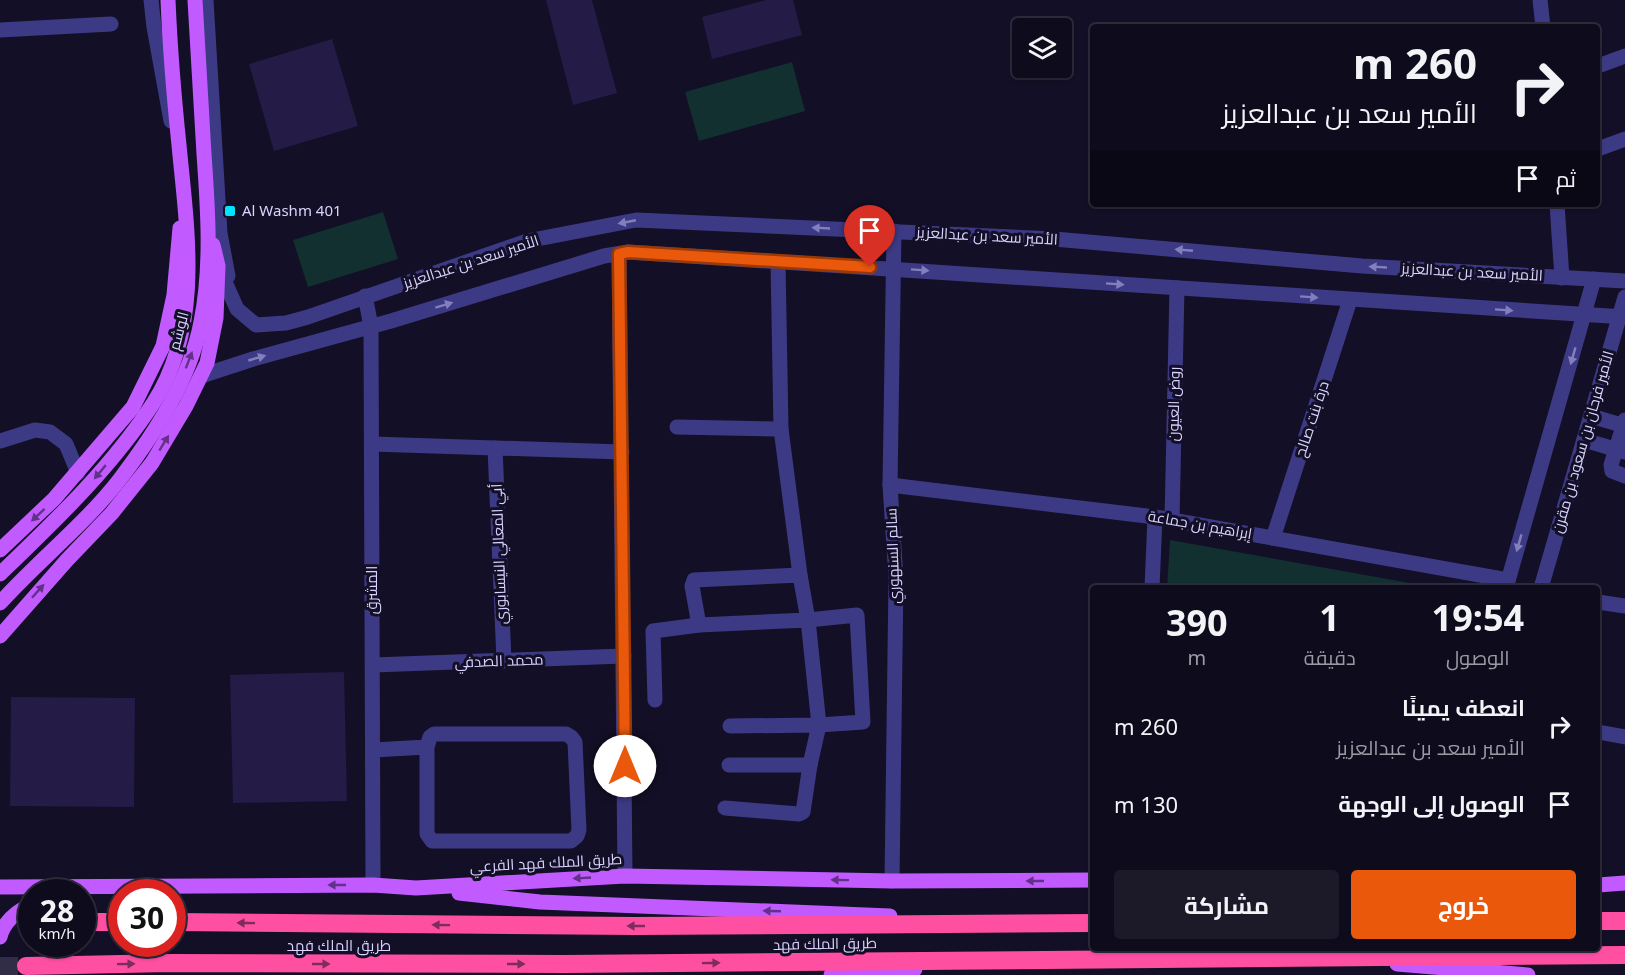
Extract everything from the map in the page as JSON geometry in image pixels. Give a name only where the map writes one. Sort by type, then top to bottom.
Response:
[{"type":"highway","points":[[1600,921],[1625,921]]},
{"type":"highway","name":"طريق الملك فهد","points":[[186,922],[635,926],[1090,923]]},
{"type":"highway","name":"طريق الملك فهد","points":[[26,966],[170,963],[564,964],[1625,955]]},
{"type":"main road","name":"الوشم","points":[[0,574],[77,499],[154,401],[166,377],[183,328],[187,303],[189,237],[171,71],[168,0]]},
{"type":"main road","name":"الوشم","points":[[0,603],[118,481],[146,444],[179,386],[192,355],[201,323],[207,280],[209,227],[195,0]]},
{"type":"main road","points":[[200,95],[209,56]]},
{"type":"main road","points":[[0,550],[54,499],[133,407],[163,346],[174,296],[183,186]]},
{"type":"main road","points":[[0,636],[112,513],[152,463],[186,406],[207,363],[216,318],[218,266],[209,227]]},
{"type":"main road","name":"طريق الملك فهد الفرعي","points":[[186,886],[373,885],[416,888],[625,876],[892,882],[1090,880]]},
{"type":"main road","points":[[1600,880],[1625,882]]},
{"type":"main road","points":[[0,882],[18,886]]},
{"type":"main road","points":[[1600,885],[1625,882]]},
{"type":"main road","name":"طريق الملك فهد الفرعي","points":[[0,887],[18,889]]},
{"type":"main road","points":[[416,888],[540,902],[1040,922]]},
{"type":"main road","points":[[0,898],[18,895]]},
{"type":"main road","points":[[0,937],[2,929],[13,915],[18,915]]},
{"type":"main road","points":[[1310,957],[1528,975]]},
{"type":"main road","points":[[831,975],[1044,959]]},
{"type":"street","points":[[152,0],[154,27],[183,186]]},
{"type":"street","points":[[206,0],[220,232],[231,294]]},
{"type":"street","points":[[1543,24],[1544,1]]},
{"type":"street","points":[[0,30],[111,24]]},
{"type":"street","points":[[1600,65],[1625,56]]},
{"type":"street","points":[[1600,147],[1625,139]]},
{"type":"street","points":[[1557,207],[1562,278]]},
{"type":"street","name":"الأمير سعد بن عبدالعزيز","points":[[218,266],[237,309],[256,325],[286,323],[527,242],[636,220],[1054,239],[1362,266],[1625,281]]},
{"type":"street","name":"سالم السنهوري","points":[[892,882],[896,579],[890,485],[894,231]]},
{"type":"street","points":[[201,376],[253,359],[371,327],[604,255],[628,252],[1622,317]]},
{"type":"street","points":[[619,254],[625,876]]},
{"type":"street","points":[[725,808],[799,814],[803,812],[819,725],[808,620],[781,429],[778,262]]},
{"type":"street","points":[[1507,584],[1594,279]]},
{"type":"street","name":"روض العيون","points":[[1172,520],[1177,288]]},
{"type":"street","name":"المشرق","points":[[365,296],[371,327],[373,885]]},
{"type":"street","name":"الأمير فرحان بن سعود بن مقرن","points":[[1542,585],[1622,317],[1625,297]]},
{"type":"street","name":"درة بنت صالح","points":[[1273,538],[1350,300]]},
{"type":"street","points":[[1591,416],[1624,424],[1620,450],[1611,465],[1612,471],[1625,476]]},
{"type":"street","points":[[676,427],[781,429]]},
{"type":"street","points":[[0,441],[35,430],[50,432],[66,444],[78,473]]},
{"type":"street","points":[[1584,440],[1620,450]]},
{"type":"street","points":[[372,444],[622,452]]},
{"type":"street","name":"أبي المعالي النيسابوري","points":[[495,448],[504,661]]},
{"type":"street","name":"إبراهيم بن جماعة","points":[[890,485],[1155,517],[1507,584]]},
{"type":"street","points":[[1152,585],[1155,517]]},
{"type":"street","points":[[699,625],[692,586],[694,580],[800,574]]},
{"type":"street","points":[[1600,602],[1625,606]]},
{"type":"street","points":[[655,700],[653,631],[699,625],[808,620],[857,615],[863,721],[859,724],[730,726]]},
{"type":"street","name":"محمد الصدفي","points":[[373,665],[624,656]]},
{"type":"street","points":[[1600,732],[1625,737]]},
{"type":"street","points":[[434,734],[566,734],[572,737],[575,742],[579,830],[577,836],[571,841],[432,841],[427,834],[427,747],[430,737],[434,734]]},
{"type":"street","points":[[373,750],[427,747]]},
{"type":"street","points":[[729,765],[810,765]]},
{"type":"green space","points":[[792,62],[805,111],[699,141],[685,92]]},
{"type":"green space","points":[[383,212],[398,259],[308,287],[293,240]]},
{"type":"green space","points":[[1170,540],[1421,585],[1167,585]]},
{"type":"building","points":[[546,0],[592,0],[617,93],[573,105]]},
{"type":"building","points":[[766,0],[793,0],[802,35],[712,59],[702,17]]},
{"type":"building","points":[[332,39],[358,126],[274,151],[249,64]]},
{"type":"building","points":[[344,672],[347,801],[233,803],[230,675]]},
{"type":"building","points":[[11,697],[135,698],[134,807],[10,806]]},
{"type":"tunnel","points":[[0,966],[26,966]]},
{"type":"place","name":"Al Washm 401","points":[[230,211]]},
{"type":"route","points":[[625,766],[619,254],[628,252],[870,267]]}]
